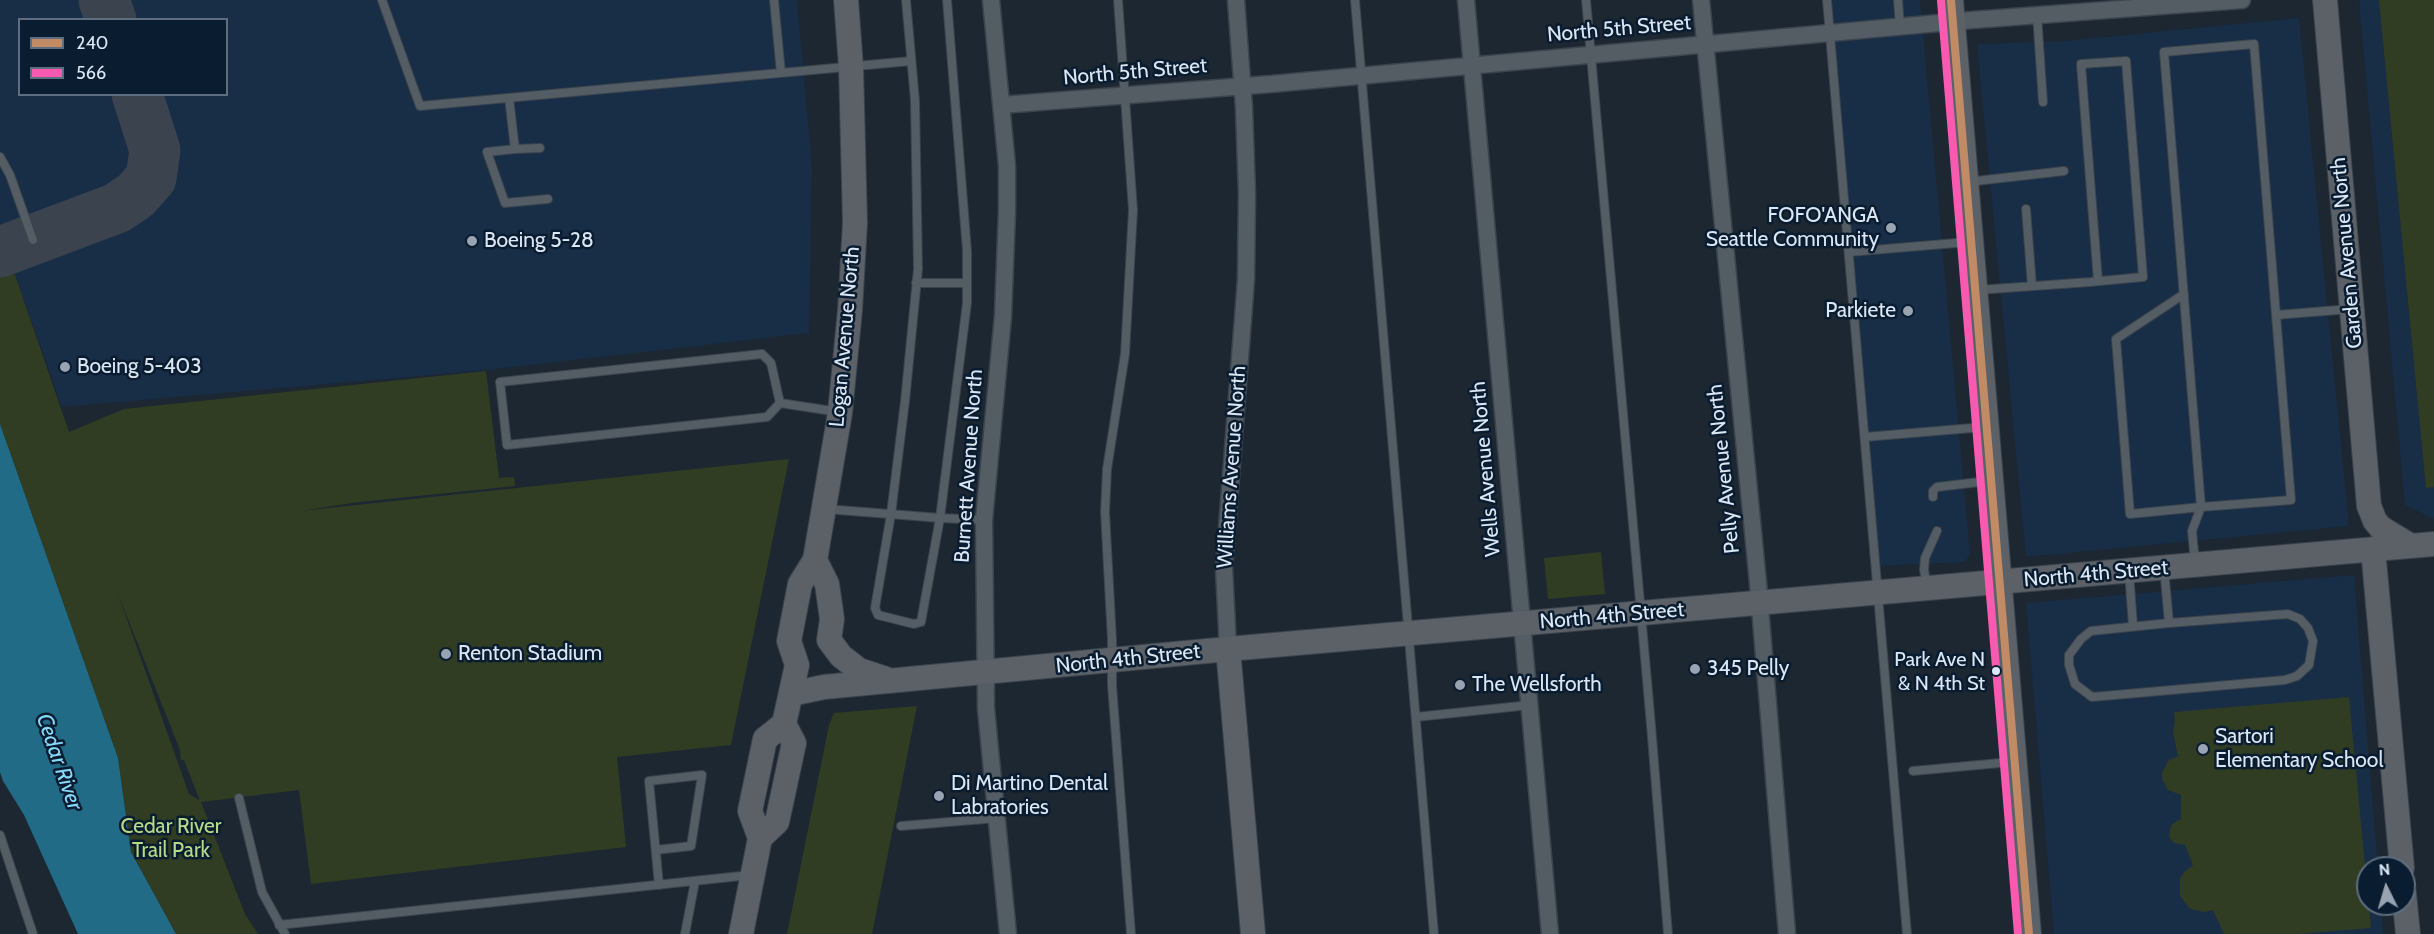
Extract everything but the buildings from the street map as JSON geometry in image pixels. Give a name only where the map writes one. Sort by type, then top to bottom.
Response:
[{"type":"main road","name":"Logan Avenue North","points":[[741,934],[760,838],[750,811],[765,738],[784,724],[791,694],[797,665],[789,641],[791,629],[800,584],[815,560],[840,412],[850,310],[855,223],[851,67],[846,0]]},
{"type":"main road","name":"Garden Avenue North","points":[[2325,0],[2369,506],[2375,521],[2381,528],[2422,545]]},
{"type":"main road","points":[[1952,11],[2029,934]]},
{"type":"main road","name":"Garden Avenue North","points":[[2334,553],[2360,530],[2365,523],[2369,506]]},
{"type":"main road","name":"North 4th Street","points":[[791,694],[824,687],[1228,649],[2422,545]]},
{"type":"main road","points":[[2373,549],[2401,856]]},
{"type":"main road","points":[[815,560],[827,584],[832,618],[829,640],[842,656],[859,670],[894,681]]},
{"type":"main road","name":"Logan Avenue North","points":[[797,665],[815,645],[827,584]]},
{"type":"main road","name":"Williams Avenue North","points":[[1228,649],[1253,934]]},
{"type":"main road","points":[[2406,916],[2408,934]]},
{"type":"street","name":"Burnett Avenue North","points":[[991,0],[1007,166],[1003,316],[984,520],[986,709],[1008,934]]},
{"type":"street","name":"Williams Avenue North","points":[[1228,649],[1224,568],[1246,279],[1246,194],[1236,0]]},
{"type":"street","name":"Wells Avenue North","points":[[1466,0],[1550,934]]},
{"type":"street","name":"Pelly Avenue North","points":[[1701,0],[1760,603],[1788,934]]},
{"type":"street","name":"North 5th Street","points":[[1001,105],[1242,86],[1900,27],[1952,11],[2037,15],[2242,0]]},
{"type":"lane","points":[[382,0],[420,106],[911,61]]},
{"type":"lane","points":[[774,0],[781,73]]},
{"type":"lane","points":[[906,0],[915,101],[916,283],[891,513],[875,608],[878,615],[914,624],[921,622],[940,518],[967,303],[967,251],[947,0]]},
{"type":"lane","points":[[1118,0],[1133,210],[1125,354],[1107,469],[1105,512],[1112,640],[1111,661],[1131,934]]},
{"type":"lane","points":[[1355,0],[1434,934]]},
{"type":"lane","points":[[1586,0],[1668,934]]},
{"type":"lane","points":[[1827,0],[1879,593],[1906,934]]},
{"type":"lane","points":[[1898,0],[1900,27]]},
{"type":"lane","points":[[2037,15],[2043,102]]},
{"type":"lane","points":[[2184,294],[2115,339],[2130,514],[2201,507],[2291,500],[2254,44],[2164,52],[2184,294],[2201,507],[2192,531],[2195,565]]},
{"type":"lane","points":[[1976,290],[2098,281],[2143,277],[2126,61],[2081,64],[2098,281]]},
{"type":"lane","points":[[509,98],[515,149]]},
{"type":"lane","points":[[540,148],[488,152],[505,203],[548,199]]},
{"type":"lane","points":[[0,157],[10,176],[33,240]]},
{"type":"lane","points":[[1966,182],[2064,171]]},
{"type":"lane","points":[[2026,209],[2032,286]]},
{"type":"lane","points":[[1849,252],[1971,242]]},
{"type":"lane","points":[[916,283],[967,283]]},
{"type":"lane","points":[[2276,315],[2352,309]]},
{"type":"lane","points":[[762,354],[771,363],[780,403],[767,417],[507,445],[500,382],[762,354]]},
{"type":"lane","points":[[780,403],[840,412]]},
{"type":"lane","points":[[1865,437],[1987,427]]},
{"type":"lane","points":[[1933,497],[1933,491],[1937,487],[1992,480]]},
{"type":"lane","points":[[822,509],[984,520]]},
{"type":"lane","points":[[1927,588],[1925,558],[1937,531]]},
{"type":"lane","points":[[2164,568],[2169,622]]},
{"type":"lane","points":[[2128,571],[2133,626]]},
{"type":"lane","points":[[2288,614],[2300,619],[2308,628],[2313,641],[2309,664],[2297,676],[2285,680],[2092,697],[2075,684],[2068,665],[2073,648],[2091,631],[2169,622],[2288,614]]},
{"type":"lane","points":[[1416,717],[1530,705]]},
{"type":"lane","points":[[1913,771],[2015,762]]},
{"type":"lane","points":[[656,850],[691,846],[702,775],[649,781],[659,885]]},
{"type":"lane","points":[[239,798],[262,892],[285,934]]},
{"type":"lane","points":[[901,826],[997,818]]},
{"type":"lane","points":[[0,835],[33,934]]},
{"type":"lane","points":[[279,925],[752,875]]},
{"type":"lane","points":[[685,934],[695,881]]},
{"type":"shaded area","points":[[0,0],[797,0],[812,165],[809,333],[488,370],[62,407],[13,269],[0,222]]},
{"type":"shaded area","points":[[1827,0],[1920,0],[1970,554],[1965,562],[1876,566]]},
{"type":"shaded area","points":[[2359,0],[2434,0],[2434,519],[2405,505]]},
{"type":"shaded area","points":[[2299,18],[2349,526],[2026,557],[1977,44],[2065,41]]},
{"type":"shaded area","name":"Sartori Elementary School","points":[[2354,575],[2377,856],[2356,856],[2356,916],[2382,916],[2383,934],[2054,934],[2026,603]]},
{"type":"green space","points":[[2379,0],[2434,0],[2434,487],[2426,488]]},
{"type":"green space","name":"Renton Stadium","points":[[13,269],[69,432],[124,409],[486,371],[499,478],[514,477],[515,486],[359,502],[300,511],[789,459],[731,745],[617,757],[626,847],[311,884],[299,790],[201,802],[245,914],[258,934],[176,934],[131,852],[118,758],[0,424],[0,273]],"holes":[[[118,594],[180,750],[181,760],[184,760],[200,801],[189,794]]]},
{"type":"green space","points":[[1601,552],[1605,594],[1548,599],[1544,558]]},
{"type":"green space","points":[[2349,697],[2364,856],[2356,856],[2356,916],[2370,916],[2371,928],[2297,934],[2224,934],[2213,910],[2205,912],[2190,909],[2180,896],[2180,879],[2184,872],[2193,865],[2185,845],[2174,843],[2169,837],[2171,825],[2181,819],[2181,795],[2168,790],[2162,779],[2162,773],[2168,761],[2178,756],[2173,732],[2174,712]]},
{"type":"green space","points":[[917,706],[872,934],[787,934],[829,725],[834,713]]},
{"type":"water","name":"Cedar River","points":[[0,424],[118,758],[131,852],[176,934],[78,934],[24,815],[3,781],[0,772]]},
{"type":"taxiway","points":[[104,0],[110,18]]},
{"type":"taxiway","points":[[0,252],[117,208],[136,195],[151,178],[155,150],[138,96]]},
{"type":"transit line","name":"240","points":[[1951,0],[2029,934]]},
{"type":"transit line","name":"566","points":[[1941,1],[2018,934]]},
{"type":"place","name":"FOFO'ANGA Seattle Community","points":[[1891,228]]},
{"type":"place","name":"Boeing 5-28","points":[[472,241]]},
{"type":"place","name":"Parkiete","points":[[1908,311]]},
{"type":"place","name":"Boeing 5-403","points":[[65,367]]},
{"type":"place","name":"Renton Stadium","points":[[446,654]]},
{"type":"place","name":"345 Pelly","points":[[1695,669]]},
{"type":"place","name":"Park Ave N & N 4th St","points":[[1996,671]]},
{"type":"place","name":"The Wellsforth","points":[[1460,685]]},
{"type":"place","name":"Sartori Elementary School","points":[[2203,749]]},
{"type":"place","name":"Di Martino Dental Labratories","points":[[939,796]]},
{"type":"park label","name":"Cedar River Trail Park","points":[[171,839]]}]
